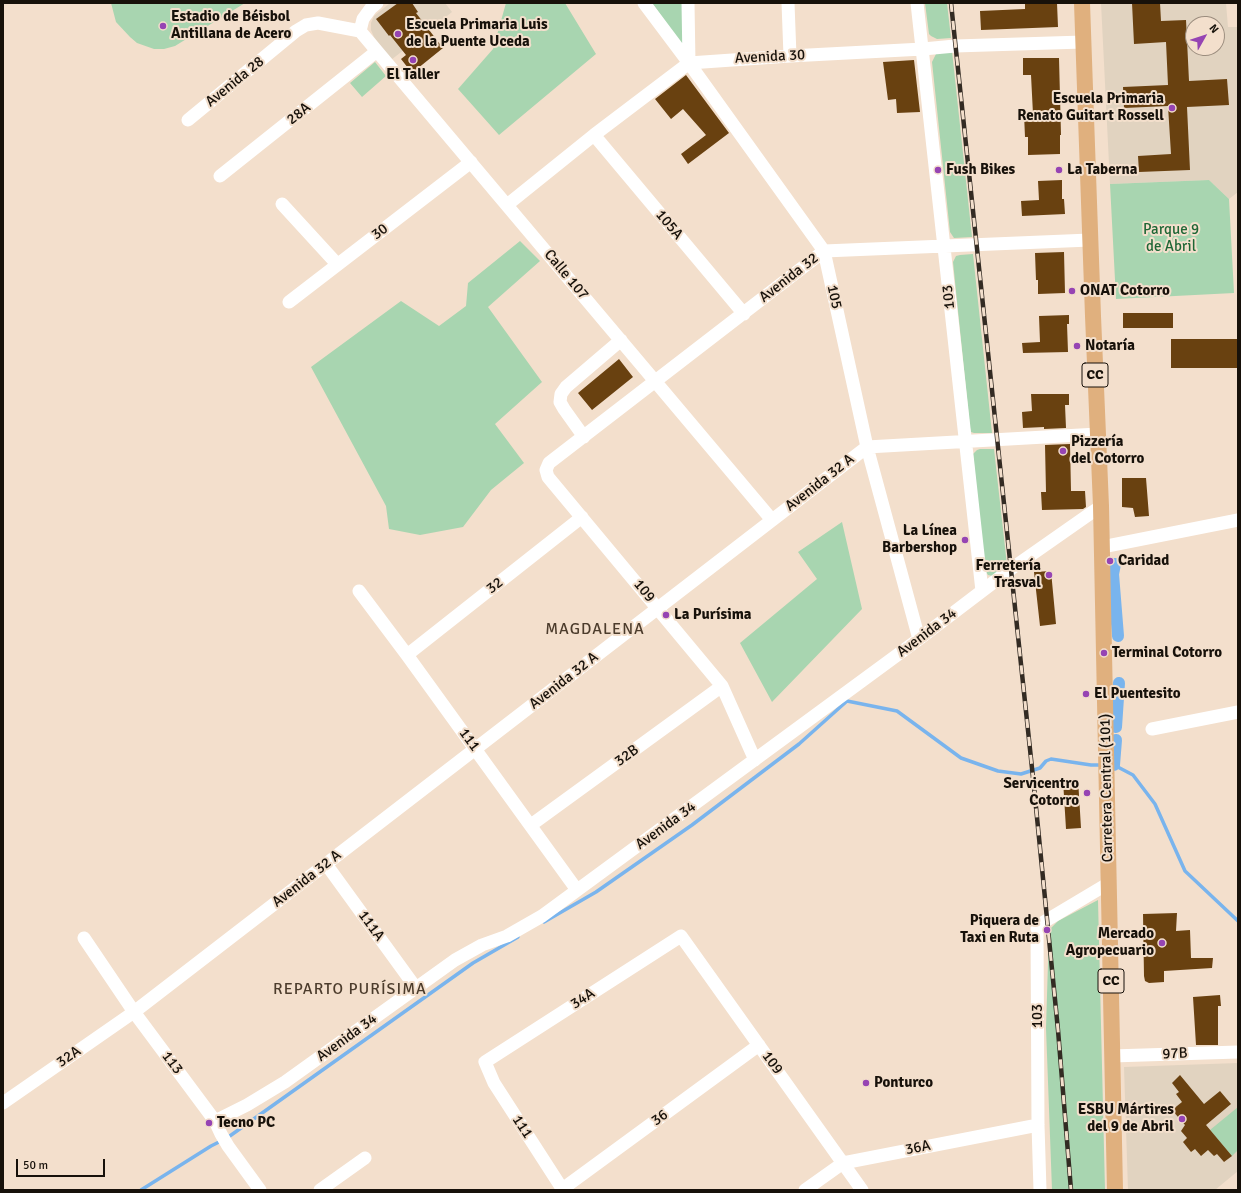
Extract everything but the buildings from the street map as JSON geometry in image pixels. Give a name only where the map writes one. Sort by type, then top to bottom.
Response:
[{"type":"main road","name":"Carretera Central (101)","points":[[1082,3],[1101,506],[1115,1190]]},
{"type":"street","points":[[360,31],[363,19],[371,8],[377,3]]},
{"type":"street","name":"105","points":[[644,3],[824,251],[867,447],[919,639]]},
{"type":"street","points":[[507,205],[594,135],[689,63],[688,3]]},
{"type":"street","points":[[788,3],[790,56]]},
{"type":"street","name":"103","points":[[917,3],[982,591]]},
{"type":"street","name":"Avenida 28","points":[[188,120],[296,31],[306,25],[318,23],[360,31]]},
{"type":"street","name":"Calle 107","points":[[360,31],[772,520]]},
{"type":"street","name":"Avenida 30","points":[[689,63],[790,56],[923,50],[956,46],[1083,42]]},
{"type":"street","name":"28A","points":[[220,176],[377,51]]},
{"type":"street","name":"105A","points":[[594,135],[744,314]]},
{"type":"street","name":"30","points":[[289,302],[471,162]]},
{"type":"street","points":[[282,204],[337,264]]},
{"type":"street","name":"Avenida 32","points":[[546,470],[549,463],[824,251],[1090,240]]},
{"type":"street","points":[[584,437],[560,402],[561,394],[566,387],[621,340]]},
{"type":"street","name":"Avenida 32 A","points":[[134,1012],[867,447],[1098,434]]},
{"type":"street","name":"109","points":[[546,470],[548,476],[722,686],[756,760]]},
{"type":"street","name":"Avenida 34","points":[[216,1121],[247,1105],[285,1082],[455,960],[482,945],[507,936],[542,916],[756,760],[1011,569],[1101,506]]},
{"type":"street","name":"32","points":[[407,655],[582,517]]},
{"type":"street","points":[[1102,547],[1238,520]]},
{"type":"street","name":"111","points":[[359,591],[476,749],[577,890]]},
{"type":"street","name":"32B","points":[[531,825],[722,686]]},
{"type":"street","points":[[1152,729],[1238,712]]},
{"type":"street","name":"111A","points":[[326,864],[416,988]]},
{"type":"street","name":"103","points":[[1040,1190],[1038,1124],[1037,926],[1109,883]]},
{"type":"street","name":"109","points":[[681,936],[862,1190]]},
{"type":"street","name":"34A","points":[[485,1062],[681,936]]},
{"type":"street","name":"113","points":[[84,938],[134,1012],[216,1121],[228,1146],[260,1190]]},
{"type":"street","name":"32A","points":[[3,1103],[134,1012]]},
{"type":"street","name":"36","points":[[562,1190],[759,1045]]},
{"type":"street","name":"97B","points":[[1112,1056],[1238,1052]]},
{"type":"street","name":"111","points":[[485,1062],[494,1083],[562,1190]]},
{"type":"street","name":"36A","points":[[805,1190],[843,1163],[1038,1124]]},
{"type":"street","points":[[320,1190],[365,1158]]},
{"type":"shaded area","name":"Escuela Primaria Luis de la Puente Uceda","points":[[390,3],[445,3],[452,12],[391,60],[374,37],[371,30],[371,23],[374,16]]},
{"type":"shaded area","name":"Escuela Primaria Renato Guitart Rossell","points":[[1101,3],[1226,3],[1228,27],[1238,27],[1238,192],[1229,199],[1209,180],[1110,184]]},
{"type":"shaded area","name":"ESBU Mártires del 9 de Abril","points":[[1238,1063],[1238,1171],[1215,1190],[1128,1190],[1124,1067]]},
{"type":"green space","name":"Estadio de Béisbol Antillana de Acero","points":[[111,3],[245,3],[175,46],[164,49],[154,49],[137,43],[130,37],[116,22]]},
{"type":"green space","points":[[506,3],[565,3],[596,54],[499,135],[458,89],[493,49]]},
{"type":"green space","points":[[652,3],[683,3],[685,43],[681,43]]},
{"type":"green space","points":[[925,3],[947,3],[951,38],[937,39],[929,34]]},
{"type":"green space","points":[[952,51],[972,237],[954,238],[950,232],[932,62],[936,54]]},
{"type":"green space","points":[[375,62],[386,76],[362,97],[350,83]]},
{"type":"green space","name":"Parque 9 de Abril","points":[[1209,180],[1229,199],[1234,293],[1116,299],[1110,184]]},
{"type":"green space","points":[[520,241],[540,261],[488,307],[542,382],[495,424],[524,463],[491,490],[463,527],[420,535],[389,529],[386,506],[311,367],[401,301],[439,326],[466,306],[468,283]]},
{"type":"green space","points":[[973,254],[992,433],[974,433],[971,432],[970,428],[953,262],[956,256]]},
{"type":"green space","points":[[980,449],[994,449],[1007,565],[993,576],[988,575],[985,570],[973,454]]},
{"type":"green space","points":[[842,522],[862,609],[772,702],[740,643],[817,579],[798,552]]},
{"type":"green space","points":[[1098,900],[1105,1190],[1052,1190],[1046,1028],[1049,930],[1058,921]]},
{"type":"green space","points":[[1238,1107],[1238,1150],[1232,1156],[1210,1130]]},
{"type":"waterway","points":[[1115,564],[1113,574],[1118,636]]},
{"type":"waterway","points":[[1116,727],[1119,683]]},
{"type":"waterway","points":[[544,922],[596,892],[692,825],[799,744],[847,701],[897,711],[961,758],[998,771],[1021,774],[1040,768],[1046,761],[1051,759],[1091,765],[1103,765]]},
{"type":"waterway","points":[[1114,765],[1116,740]]},
{"type":"waterway","points":[[1111,765],[1114,765],[1133,775],[1155,804],[1185,871],[1238,921]]},
{"type":"waterway","points":[[227,1138],[473,963],[518,937]]},
{"type":"waterway","points":[[141,1190],[221,1141]]},
{"type":"railway","points":[[951,3],[1034,787],[1058,1030],[1071,1190]]},
{"type":"place","name":"Estadio de Béisbol Antillana de Acero","points":[[163,26]]},
{"type":"place","name":"Escuela Primaria Luis de la Puente Uceda","points":[[398,34]]},
{"type":"place","name":"El Taller","points":[[413,60]]},
{"type":"place","name":"Escuela Primaria Renato Guitart Rossell","points":[[1172,108]]},
{"type":"place","name":"Fush Bikes","points":[[938,170]]},
{"type":"place","name":"La Taberna","points":[[1059,170]]},
{"type":"place","name":"ONAT Cotorro","points":[[1072,291]]},
{"type":"place","name":"Notaría","points":[[1077,346]]},
{"type":"place","name":"Pizzería del Cotorro","points":[[1063,451]]},
{"type":"place","name":"La Línea Barbershop","points":[[965,540]]},
{"type":"place","name":"Caridad","points":[[1110,561]]},
{"type":"place","name":"Ferretería Trasval","points":[[1049,575]]},
{"type":"place","name":"La Purísima","points":[[666,615]]},
{"type":"place","name":"Terminal Cotorro","points":[[1104,653]]},
{"type":"place","name":"El Puentesito","points":[[1086,694]]},
{"type":"place","name":"Servicentro Cotorro","points":[[1087,793]]},
{"type":"place","name":"Piquera de Taxi en Ruta","points":[[1047,930]]},
{"type":"place","name":"Mercado Agropecuario","points":[[1162,943]]},
{"type":"place","name":"Ponturco","points":[[866,1083]]},
{"type":"place","name":"ESBU Mártires del 9 de Abril","points":[[1182,1119]]},
{"type":"place","name":"Tecno PC","points":[[209,1123]]},
{"type":"district","name":"MAGDALENA","points":[[595,630]]},
{"type":"district","name":"REPARTO PURÍSIMA","points":[[350,990]]}]
